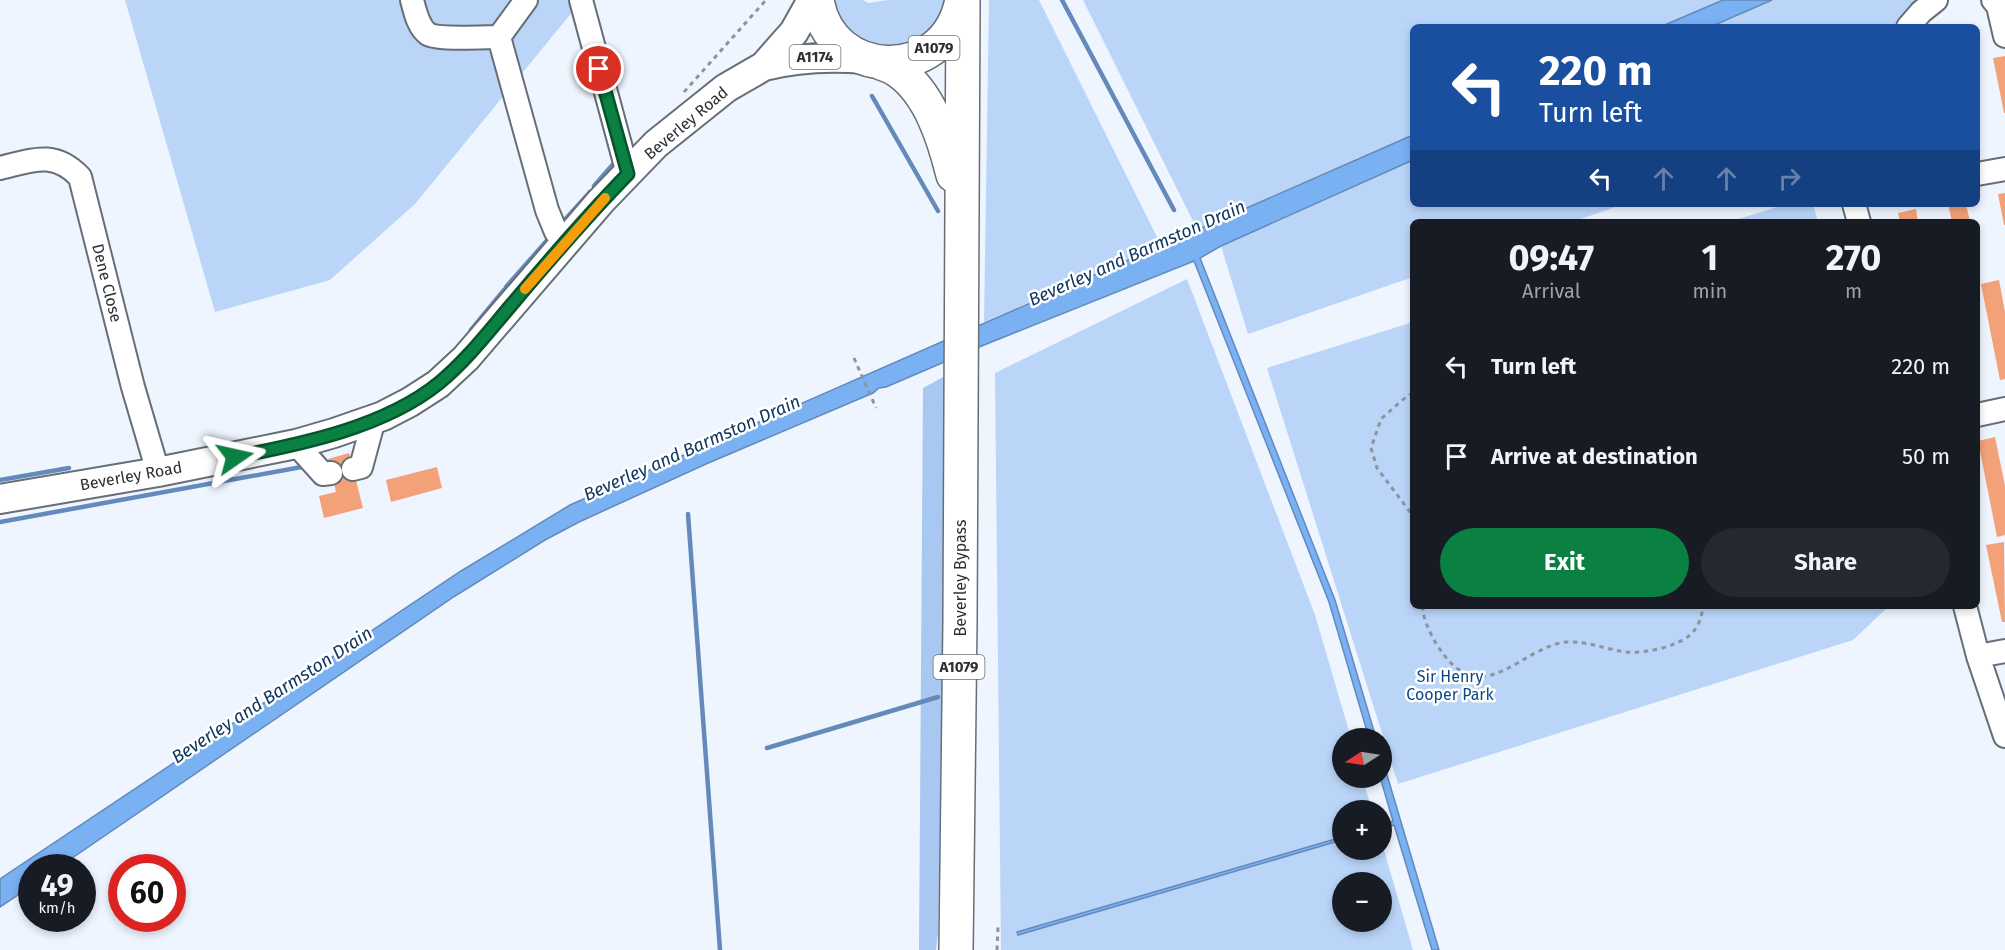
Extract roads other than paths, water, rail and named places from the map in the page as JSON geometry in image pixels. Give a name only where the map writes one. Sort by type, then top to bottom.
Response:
[{"type":"highway","name":"Beverley Bypass","points":[[817,0],[826,26],[836,40],[850,51],[897,69],[909,79],[922,96],[941,138],[961,206]]},
{"type":"highway","name":"Beverley Bypass","points":[[956,950],[962,0]]},
{"type":"highway","name":"A1079","points":[[873,61],[900,63],[919,57],[936,47],[949,33],[962,0]]},
{"type":"main road","name":"Beverley Road","points":[[764,66],[794,32],[812,0]]},
{"type":"main road","name":"Beverley Road","points":[[0,499],[158,472],[296,444],[374,419],[410,402],[438,384],[466,358],[567,241],[656,144],[726,88],[764,66],[789,59],[814,57],[873,61]]},
{"type":"street","points":[[412,0],[418,21],[428,34],[439,37],[499,37]]},
{"type":"street","points":[[499,37],[526,0]]},
{"type":"street","points":[[581,0],[628,174]]},
{"type":"street","points":[[1911,24],[1936,0]]},
{"type":"street","points":[[1993,0],[1998,6],[2005,36]]},
{"type":"street","points":[[499,37],[547,210],[556,232],[567,241]]},
{"type":"street","name":"Dene Close","points":[[0,168],[32,160],[55,159],[80,177],[133,387],[158,472]]},
{"type":"street","points":[[1980,173],[2005,169]]},
{"type":"street","points":[[1980,414],[2005,410]]},
{"type":"street","points":[[296,444],[323,474],[361,467],[374,419]]},
{"type":"street","points":[[1966,609],[1978,656],[2005,736]]},
{"type":"street","points":[[1978,656],[2005,651]]},
{"type":"waterway","points":[[1062,0],[1174,210]]},
{"type":"waterway","points":[[872,96],[938,211]]},
{"type":"waterway","points":[[594,186],[615,162]]},
{"type":"waterway","points":[[561,224],[590,192]]},
{"type":"waterway","points":[[506,287],[550,237]]},
{"type":"waterway","points":[[471,330],[504,290]]},
{"type":"waterway","points":[[0,522],[307,466]]},
{"type":"waterway","points":[[0,480],[69,468]]},
{"type":"waterway","points":[[688,514],[720,950]]},
{"type":"waterway","points":[[767,748],[938,697]]},
{"type":"water label","name":"Beverley and Barmston Drain","points":[[1137,253]]},
{"type":"water label","name":"Beverley and Barmston Drain","points":[[692,448]]},
{"type":"water label","name":"Beverley and Barmston Drain","points":[[272,695]]},
{"type":"park label","name":"Sir Henry Cooper Park","points":[[1450,685]]}]
